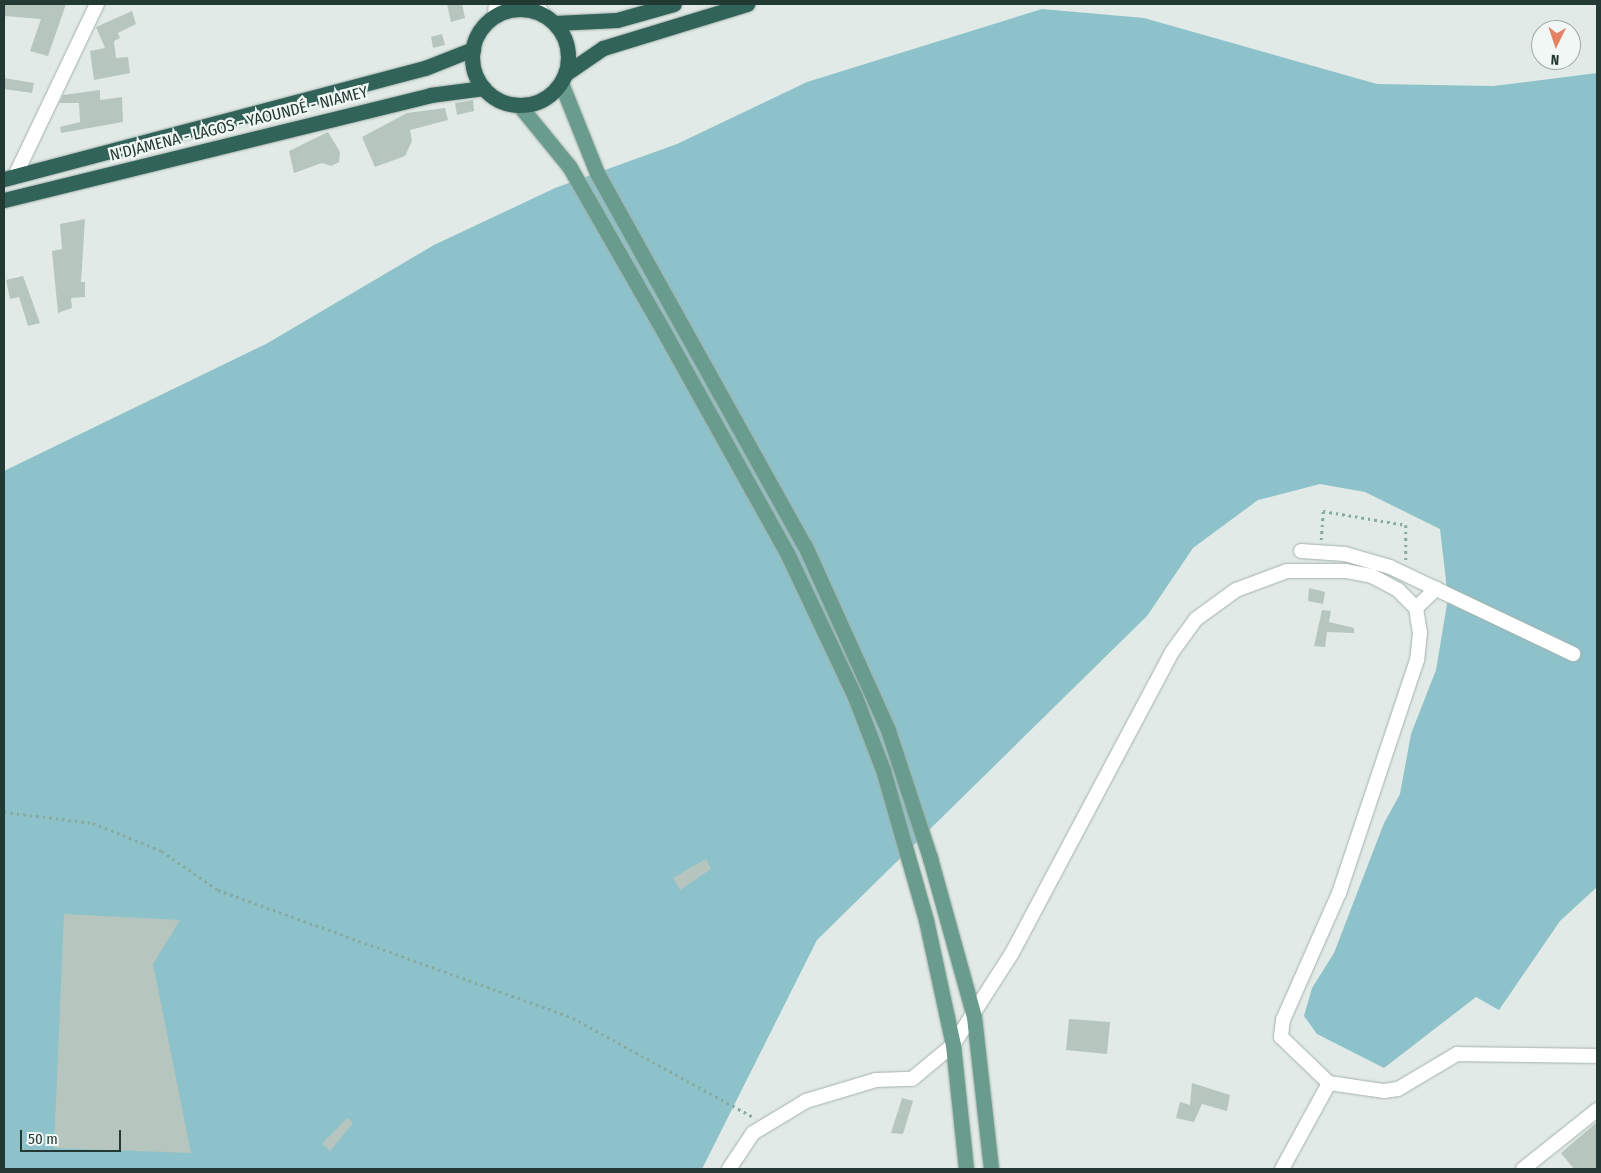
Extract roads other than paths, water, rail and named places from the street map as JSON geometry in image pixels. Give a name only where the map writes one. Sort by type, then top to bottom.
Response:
[{"type":"highway","points":[[674,4],[617,20],[495,10],[480,31],[473,49],[474,70],[484,88],[499,100],[518,105],[547,97],[563,78],[603,48],[747,4]]},
{"type":"highway","points":[[545,14],[566,45],[563,78]]},
{"type":"highway","name":"N'DJAMENA - LAGOS - YAOUNDÉ - NIAMEY","points":[[9,178],[425,68],[473,49]]},
{"type":"highway","name":"N'DJAMENA - LAGOS - YAOUNDÉ - NIAMEY","points":[[4,200],[430,95],[484,88]]},
{"type":"main road","points":[[563,78],[597,173],[805,546],[863,667],[911,793],[974,1017],[991,1169]]},
{"type":"main road","points":[[518,105],[577,180],[823,625],[865,724],[906,844],[953,1045],[966,1169]]},
{"type":"street","points":[[9,178],[96,4]]},
{"type":"street","points":[[1301,551],[1345,554],[1407,575],[1573,654]]},
{"type":"street","points":[[729,1169],[753,1134],[806,1101],[876,1080],[912,1079],[953,1045],[974,1017],[1086,818],[1172,652],[1196,619],[1236,590],[1287,571],[1346,571],[1372,576],[1398,590],[1416,608],[1417,660],[1339,893],[1283,1020],[1281,1038],[1328,1083],[1391,1091],[1456,1054],[1597,1056]]},
{"type":"street","points":[[1416,608],[1436,588]]},
{"type":"street","points":[[1282,1169],[1328,1083]]},
{"type":"street","points":[[1523,1169],[1597,1110]]},
{"type":"water","points":[[1042,9],[1144,18],[1377,84],[1493,86],[1597,73],[1597,887],[1560,921],[1499,1010],[1476,997],[1384,1068],[1317,1034],[1304,1016],[1312,988],[1334,953],[1384,823],[1400,794],[1411,734],[1436,670],[1448,598],[1440,529],[1365,492],[1320,484],[1258,500],[1193,548],[1147,616],[817,940],[702,1169],[4,1169],[4,471],[266,344],[434,245],[555,188],[677,144],[807,82]]}]
